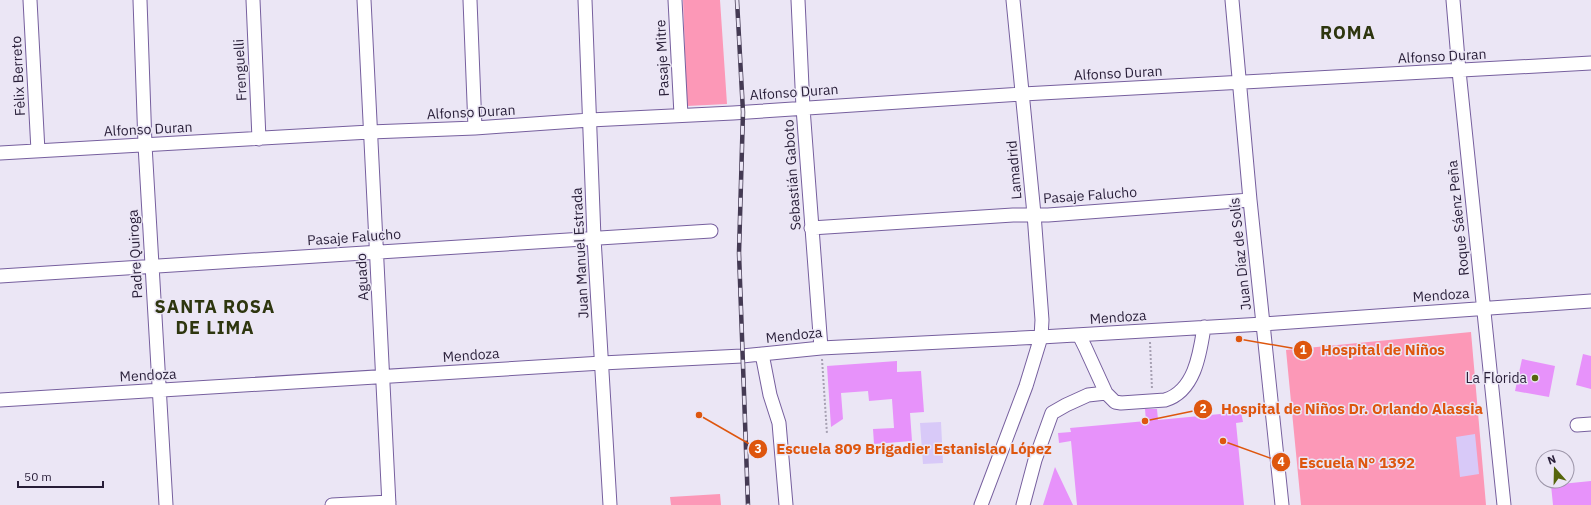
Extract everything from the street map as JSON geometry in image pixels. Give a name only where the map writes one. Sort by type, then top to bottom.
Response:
[{"type":"street","name":"Fèlix Berreto","points":[[30,0],[38,151]]},
{"type":"street","name":"Padre Quiroga","points":[[140,0],[144,145],[166,505]]},
{"type":"street","name":"Frenguelli","points":[[253,0],[259,139]]},
{"type":"street","name":"Aguado","points":[[364,0],[389,503]]},
{"type":"street","points":[[470,0],[475,128]]},
{"type":"street","name":"Juan Manuel Estrada","points":[[585,0],[594,238],[610,505]]},
{"type":"street","name":"Pasaje Mitre","points":[[675,0],[681,115]]},
{"type":"street","name":"Sebastián Gaboto","points":[[798,0],[803,108],[821,348]]},
{"type":"street","name":"Lamadrid","points":[[981,505],[1026,386],[1041,338],[1042,320],[1034,214],[1013,0]]},
{"type":"street","name":"Juan Díaz de Solís","points":[[1232,0],[1250,200],[1282,505]]},
{"type":"street","name":"Roque Sáenz Peña","points":[[1453,0],[1504,505]]},
{"type":"street","name":"Alfonso Duran","points":[[0,153],[370,132],[475,128],[1023,94],[1591,63]]},
{"type":"street","name":"Pasaje Falucho","points":[[811,228],[1034,214],[1056,214],[1250,200]]},
{"type":"street","name":"Pasaje Falucho","points":[[0,276],[711,231]]},
{"type":"street","name":"Mendoza","points":[[0,400],[762,354],[821,348],[1041,338],[1591,301]]},
{"type":"street","points":[[1079,335],[1106,393],[1115,402],[1121,403],[1165,400],[1181,390],[1194,371],[1200,352],[1204,327]]},
{"type":"street","points":[[762,354],[770,395],[779,423],[786,505]]},
{"type":"street","points":[[1024,505],[1035,460],[1052,413],[1088,395],[1106,393]]},
{"type":"street","points":[[1577,425],[1591,424]]},
{"type":"street","points":[[332,505],[389,503]]},
{"type":"path","points":[[1150,331],[1153,395]]},
{"type":"path","points":[[821,348],[827,434]]},
{"type":"shaded area","points":[[683,0],[720,0],[727,104],[687,106]]},
{"type":"shaded area","points":[[1471,332],[1486,505],[1301,505],[1286,350]]},
{"type":"shaded area","points":[[941,422],[943,463],[923,464],[920,423]]},
{"type":"shaded area","points":[[1475,434],[1479,474],[1460,477],[1456,437]]},
{"type":"shaded area","points":[[720,494],[721,505],[671,505],[670,497]]},
{"type":"building","points":[[1583,354],[1591,356],[1591,389],[1576,385]]},
{"type":"building","name":"La Florida","points":[[1522,359],[1555,366],[1549,397],[1515,391]]},
{"type":"building","points":[[897,361],[897,372],[921,371],[924,412],[910,413],[912,441],[874,444],[873,429],[894,428],[892,399],[869,401],[868,391],[841,393],[843,419],[831,427],[827,366]]},
{"type":"building","points":[[1145,409],[1157,409],[1158,420],[1241,412],[1243,422],[1236,423],[1244,505],[1077,505],[1071,441],[1059,443],[1058,433],[1071,432],[1070,428],[1146,421]]},
{"type":"building","points":[[1055,467],[1073,505],[1043,505]]},
{"type":"building","points":[[1591,481],[1591,505],[1553,505],[1551,489],[1575,489],[1575,483]]},
{"type":"railway","points":[[737,0],[743,112],[739,253],[748,505]]},
{"type":"place","name":"Hospital de Niños","points":[[1239,339]]},
{"type":"place","name":"La Florida","points":[[1535,378]]},
{"type":"place","name":"Escuela 809 Brigadier Estanislao López","points":[[699,415]]},
{"type":"place","name":"Hospital de Niños Dr. Orlando Alassia","points":[[1145,421]]},
{"type":"place","name":"Escuela N° 1392","points":[[1223,441]]},
{"type":"district","name":"ROMA","points":[[1348,32]]},
{"type":"district","name":"SANTA ROSA DE LIMA","points":[[215,316]]}]
